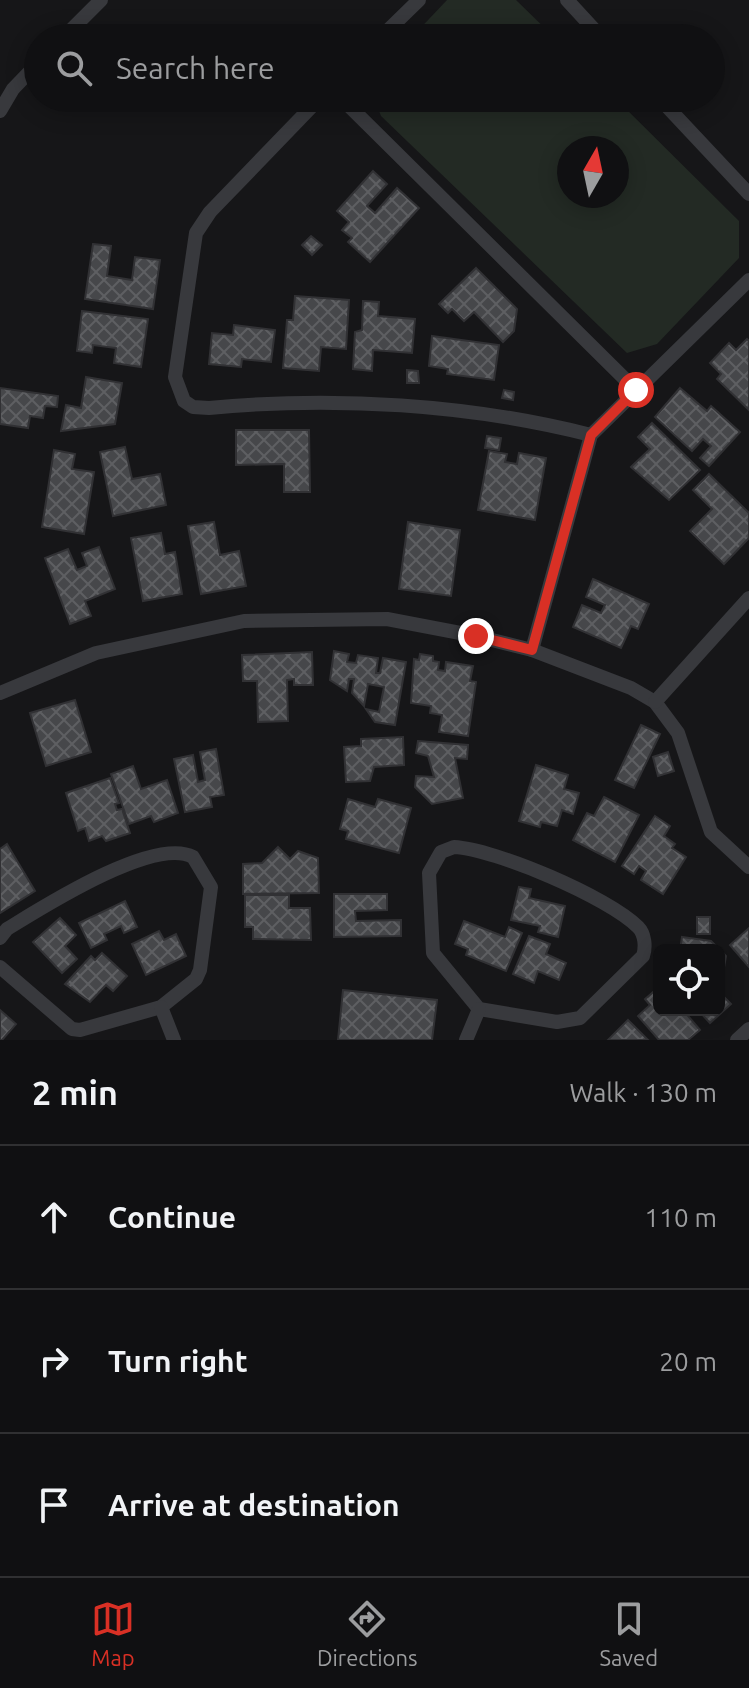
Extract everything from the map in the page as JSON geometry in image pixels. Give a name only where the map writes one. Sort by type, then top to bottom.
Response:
[{"type":"street","points":[[77,24],[101,0]]},
{"type":"street","points":[[394,24],[419,0]]},
{"type":"street","points":[[567,0],[589,24]]},
{"type":"street","points":[[0,111],[24,78]]},
{"type":"street","points":[[306,112],[210,212],[196,233],[175,377],[184,401],[193,407],[209,408],[322,402],[443,411],[558,427],[591,435]]},
{"type":"street","points":[[355,112],[636,390]]},
{"type":"street","points":[[672,112],[749,194]]},
{"type":"street","points":[[532,650],[591,435],[749,280]]},
{"type":"street","points":[[655,702],[749,598]]},
{"type":"street","points":[[0,693],[96,653],[244,621],[387,619],[532,650],[631,688],[655,702],[678,733],[711,832],[749,867]]},
{"type":"street","points":[[454,847],[469,848],[541,873],[595,900],[639,928],[643,936],[643,956],[580,1018],[557,1022],[479,1009],[433,953],[429,873],[441,852],[454,847]]},
{"type":"street","points":[[0,938],[7,929],[67,892],[143,859],[174,850],[184,852],[201,866],[211,887],[204,960],[196,979],[161,1007],[90,1030],[72,1029],[0,967]]},
{"type":"street","points":[[161,1007],[174,1040]]},
{"type":"street","points":[[466,1040],[479,1009]]},
{"type":"street","points":[[737,1040],[749,1029]]},
{"type":"shaded area","points":[[447,0],[516,0],[541,24],[424,24]]},
{"type":"shaded area","points":[[379,112],[629,112],[739,221],[739,258],[657,344],[627,353]]},
{"type":"building","points":[[373,171],[387,184],[367,206],[375,213],[397,188],[419,208],[370,262],[348,242],[352,238],[342,230],[349,222],[337,211]]},
{"type":"building","points":[[311,236],[322,245],[312,255],[302,245]]},
{"type":"building","points":[[93,244],[111,246],[107,276],[132,280],[135,257],[160,260],[153,309],[85,299]]},
{"type":"building","points":[[476,268],[517,309],[514,331],[503,342],[474,312],[464,321],[452,309],[448,313],[439,304]]},
{"type":"building","points":[[295,296],[349,300],[346,349],[321,347],[319,371],[283,368],[287,320],[293,320]]},
{"type":"building","points":[[363,301],[379,302],[378,316],[415,319],[412,353],[373,350],[372,371],[353,369],[355,332],[362,330]]},
{"type":"building","points":[[82,311],[148,319],[141,367],[114,363],[116,348],[93,345],[92,353],[77,351]]},
{"type":"building","points":[[234,325],[275,330],[271,362],[242,359],[241,367],[209,364],[212,333],[233,335]]},
{"type":"building","points":[[432,336],[499,345],[494,380],[447,374],[448,369],[429,366]]},
{"type":"building","points":[[747,339],[749,410],[717,379],[721,374],[710,363],[729,343],[736,350]]},
{"type":"building","points":[[407,370],[418,371],[419,383],[407,383]]},
{"type":"building","points":[[86,377],[122,383],[115,424],[61,431],[66,405],[81,408]]},
{"type":"building","points":[[0,388],[58,396],[57,407],[45,406],[43,418],[30,416],[28,428],[0,424]]},
{"type":"building","points":[[680,388],[707,411],[711,406],[740,432],[709,466],[700,458],[711,446],[703,439],[692,451],[655,417]]},
{"type":"building","points":[[504,390],[514,392],[513,400],[502,398]]},
{"type":"building","points":[[652,423],[700,470],[669,500],[631,467],[650,449],[638,437]]},
{"type":"building","points":[[236,430],[309,430],[310,492],[284,492],[284,464],[236,465]]},
{"type":"building","points":[[487,436],[501,438],[499,450],[485,448]]},
{"type":"building","points":[[125,447],[132,479],[160,474],[166,505],[113,516],[100,452]]},
{"type":"building","points":[[54,450],[75,454],[72,469],[94,472],[84,534],[42,527]]},
{"type":"building","points":[[489,451],[507,454],[505,462],[517,464],[519,453],[546,458],[535,520],[478,510]]},
{"type":"building","points":[[709,474],[749,513],[749,538],[724,564],[690,531],[712,509],[693,490]]},
{"type":"building","points":[[214,522],[220,555],[239,551],[246,586],[201,594],[188,526]]},
{"type":"building","points":[[408,522],[460,530],[451,596],[399,589]]},
{"type":"building","points":[[161,533],[165,554],[175,552],[182,594],[143,601],[131,538]]},
{"type":"building","points":[[99,547],[115,589],[85,601],[91,616],[70,624],[45,558],[68,549],[77,570],[87,566],[82,553]]},
{"type":"building","points":[[593,579],[649,604],[638,629],[631,626],[621,648],[573,627],[582,605],[601,613],[605,605],[586,597]]},
{"type":"building","points":[[334,651],[349,654],[347,662],[356,663],[358,655],[378,658],[376,673],[380,673],[383,658],[406,662],[395,725],[375,722],[366,709],[379,712],[384,687],[368,684],[364,706],[352,693],[354,679],[349,679],[347,691],[330,680]]},
{"type":"building","points":[[312,652],[313,685],[294,685],[294,679],[287,680],[288,721],[258,722],[257,681],[243,681],[242,655]]},
{"type":"building","points":[[420,654],[433,656],[433,661],[439,662],[438,670],[445,671],[446,662],[473,666],[470,681],[476,682],[468,736],[439,732],[442,715],[430,713],[431,706],[411,703],[414,659],[419,660]]},
{"type":"building","points":[[75,700],[91,752],[46,766],[30,713]]},
{"type":"building","points":[[641,725],[660,734],[634,788],[615,780]]},
{"type":"building","points":[[403,737],[404,765],[374,767],[370,781],[346,782],[344,747],[361,746],[361,739]]},
{"type":"building","points":[[418,741],[468,745],[467,759],[455,758],[463,798],[432,804],[415,787],[416,776],[434,777],[428,756],[416,753]]},
{"type":"building","points":[[216,749],[224,795],[210,797],[212,807],[185,812],[174,759],[193,755],[198,782],[205,780],[200,752]]},
{"type":"building","points":[[668,752],[674,771],[658,776],[653,757]]},
{"type":"building","points":[[536,765],[568,775],[564,789],[579,793],[573,814],[562,810],[557,826],[541,822],[540,827],[519,821]]},
{"type":"building","points":[[133,766],[141,789],[167,780],[178,813],[154,822],[151,816],[129,824],[111,774]]},
{"type":"building","points":[[110,778],[119,803],[115,804],[117,810],[122,809],[130,833],[106,841],[102,836],[89,841],[85,828],[78,831],[66,793]]},
{"type":"building","points":[[604,797],[639,815],[615,862],[573,840],[587,813],[594,816]]},
{"type":"building","points":[[348,799],[375,807],[378,799],[411,808],[399,853],[346,839],[348,831],[340,829]]},
{"type":"building","points":[[655,816],[670,826],[664,836],[675,844],[672,848],[686,857],[663,894],[641,880],[646,871],[639,866],[634,874],[622,866]]},
{"type":"building","points":[[7,844],[35,891],[0,913],[0,849]]},
{"type":"building","points":[[278,847],[290,859],[298,851],[318,858],[319,893],[243,894],[243,864],[262,863]]},
{"type":"building","points":[[519,887],[531,889],[529,898],[565,906],[558,937],[538,932],[540,926],[511,920]]},
{"type":"building","points":[[334,894],[387,894],[387,910],[355,911],[356,921],[401,920],[401,936],[334,937]]},
{"type":"building","points":[[245,895],[289,895],[289,908],[310,908],[311,940],[253,939],[253,927],[245,927]]},
{"type":"building","points":[[125,901],[137,927],[124,933],[121,926],[104,934],[107,940],[91,948],[79,923]]},
{"type":"building","points":[[697,917],[710,917],[710,934],[697,934]]},
{"type":"building","points":[[60,918],[76,935],[65,946],[77,959],[62,973],[33,942]]},
{"type":"building","points":[[464,921],[505,937],[509,927],[522,933],[506,971],[466,955],[468,949],[455,944]]},
{"type":"building","points":[[749,928],[749,967],[730,945]]},
{"type":"building","points":[[159,931],[164,940],[176,934],[186,956],[146,975],[132,944]]},
{"type":"building","points":[[529,936],[550,944],[546,954],[566,963],[559,980],[538,971],[534,983],[513,974]]},
{"type":"building","points":[[682,937],[714,944],[681,944]]},
{"type":"building","points":[[102,953],[127,976],[113,991],[106,985],[90,1002],[65,984],[91,956],[95,960]]},
{"type":"building","points":[[343,990],[437,1000],[432,1040],[338,1040]]},
{"type":"building","points":[[653,992],[653,1016],[688,1016],[700,1030],[688,1040],[659,1040],[638,1016],[650,1005],[645,999]]},
{"type":"building","points":[[0,1010],[16,1024],[2,1040],[0,1040]]},
{"type":"building","points":[[704,1016],[718,1016],[710,1023]]},
{"type":"building","points":[[628,1020],[648,1040],[608,1040]]},
{"type":"route","points":[[476,636],[532,650],[591,435],[636,390]]}]
